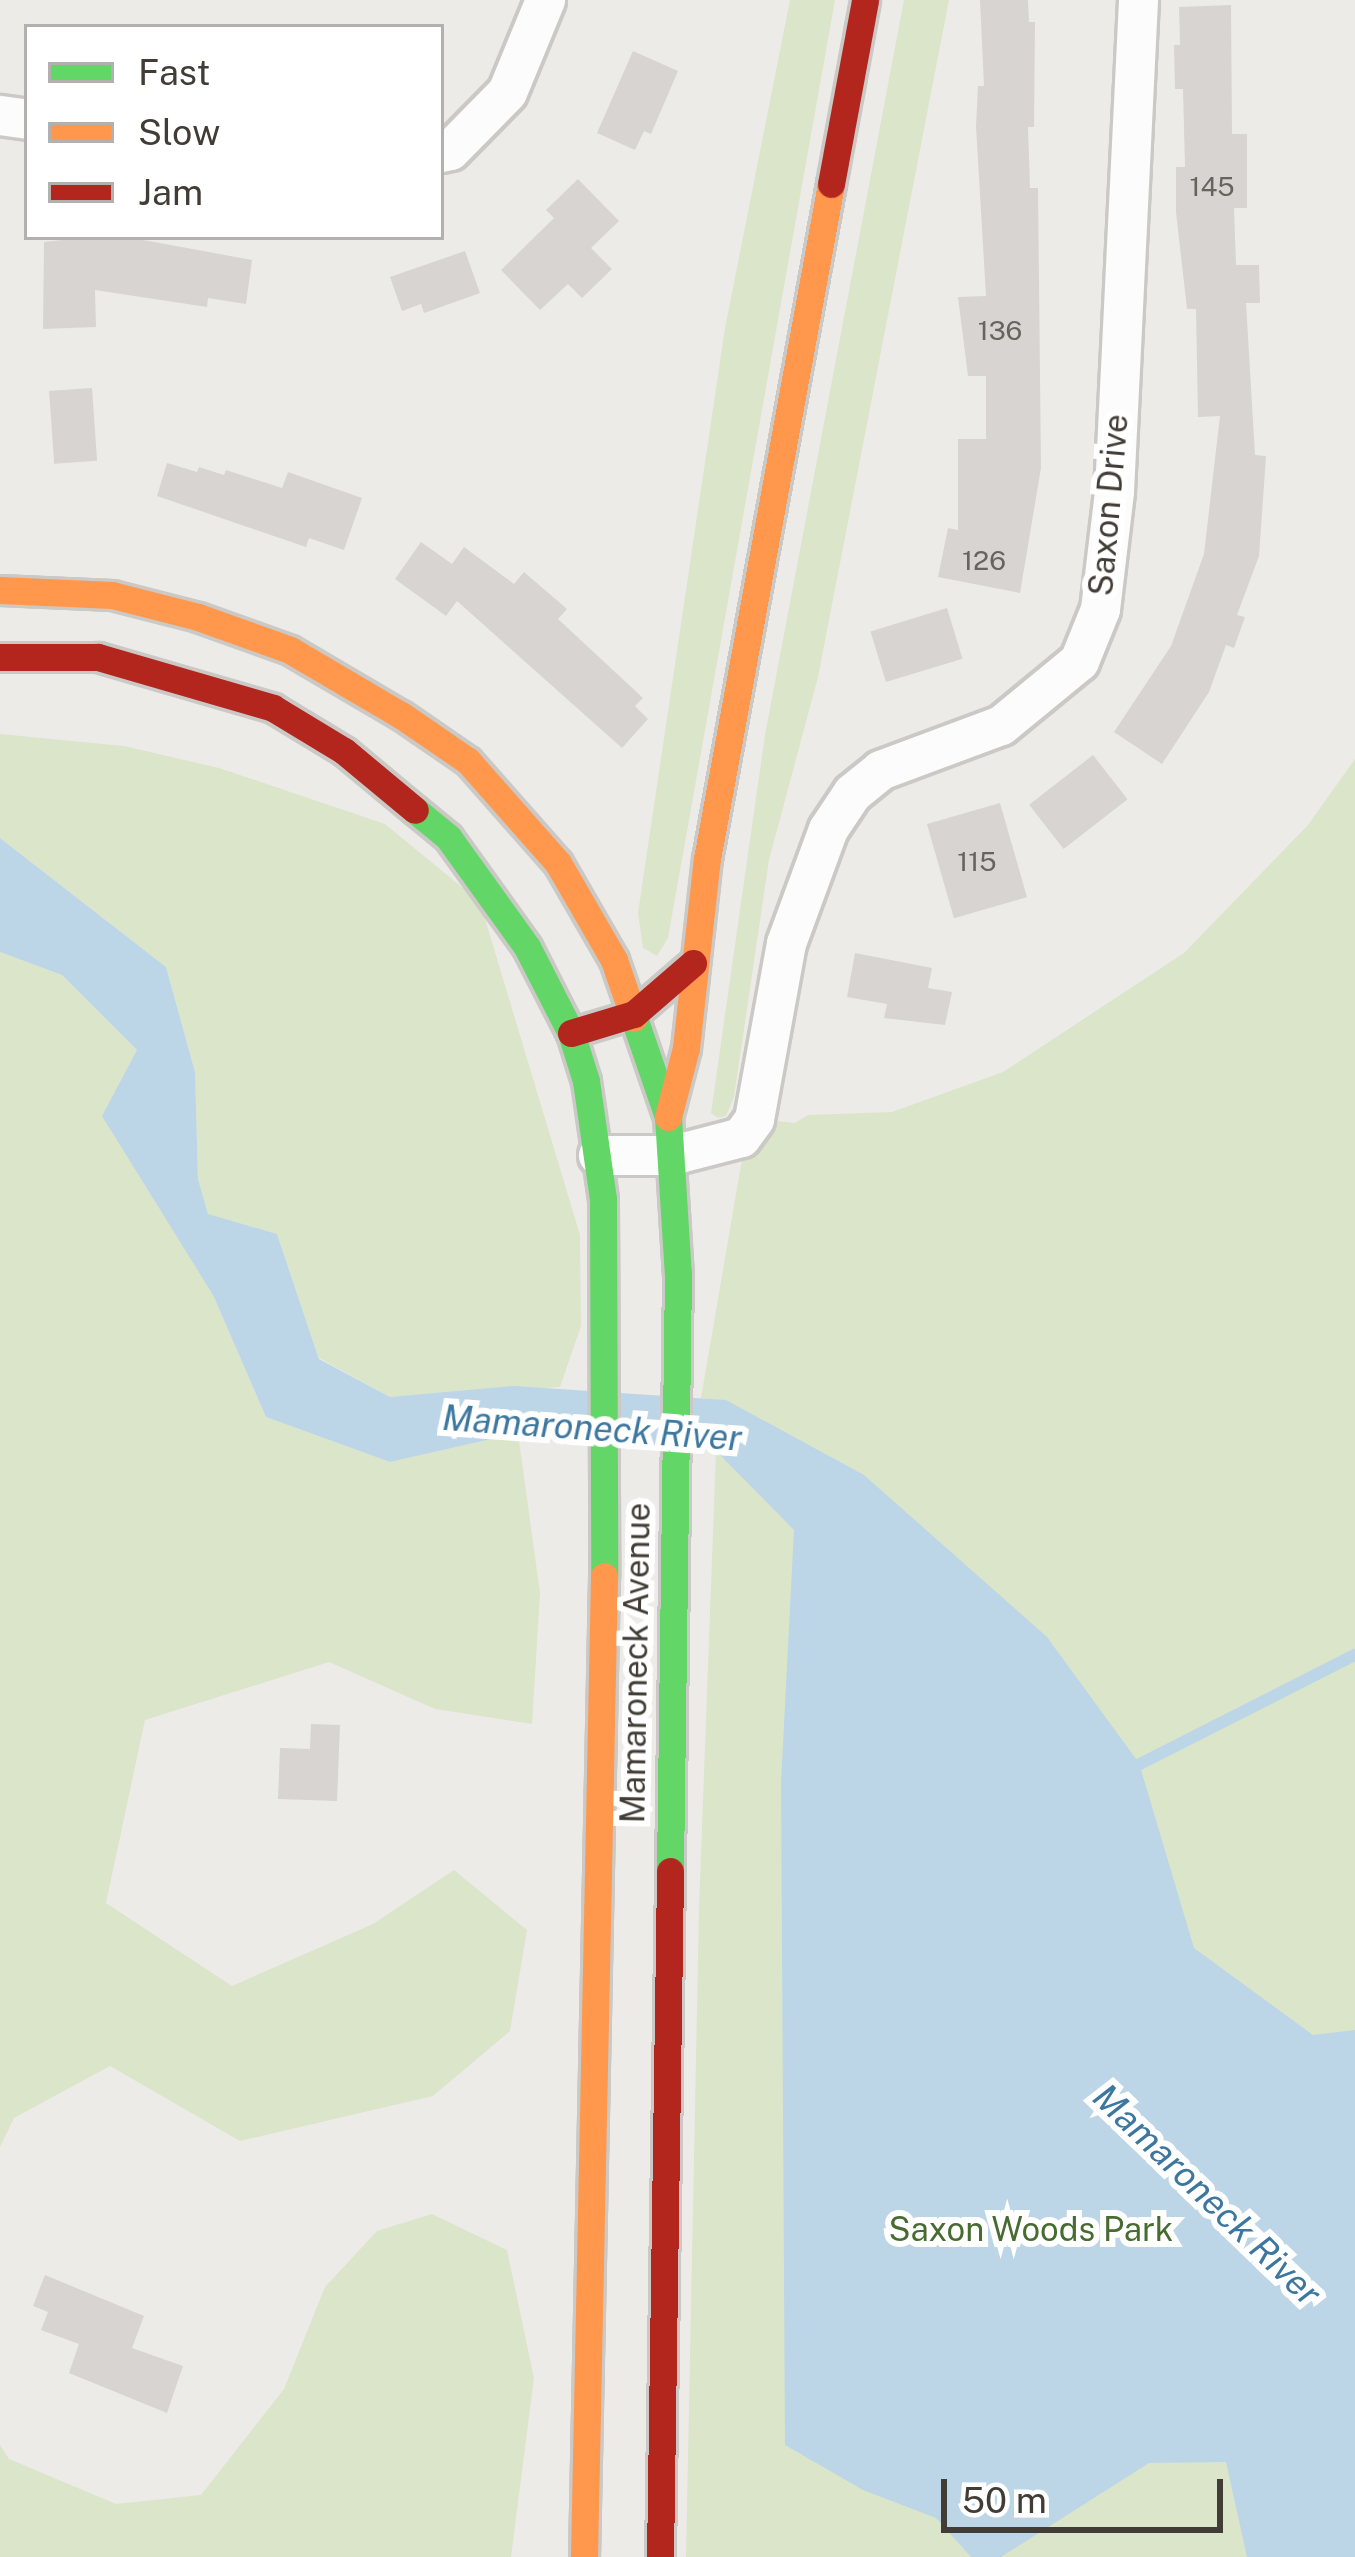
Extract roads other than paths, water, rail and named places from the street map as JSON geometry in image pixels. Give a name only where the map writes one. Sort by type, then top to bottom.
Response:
[{"type":"main road","points":[[670,1136],[686,1048],[707,859],[865,0]]},
{"type":"main road","name":"Mamaroneck Avenue","points":[[0,590],[112,596],[198,616],[290,650],[401,715],[468,761],[558,863],[614,960],[634,1014],[670,1136],[677,1388],[660,2557]]},
{"type":"main road","name":"Mamaroneck Avenue","points":[[0,657],[98,658],[190,680],[273,708],[344,751],[448,837],[527,947],[572,1033],[586,1081],[598,1155],[606,1474],[584,2557]]},
{"type":"main road","points":[[572,1033],[634,1014],[693,964]]},
{"type":"street","points":[[444,151],[506,92],[545,0]]},
{"type":"street","name":"Saxon Drive","points":[[598,1155],[670,1136],[741,1137],[754,1119],[786,943],[828,829],[852,794],[880,770],[1001,725],[1079,661],[1100,609],[1114,491],[1138,0]]},
{"type":"water","name":"Mamaroneck River","points":[[0,838],[166,967],[195,1072],[198,1179],[208,1214],[277,1234],[319,1359],[390,1397],[514,1386],[726,1400],[864,1475],[1047,1637],[1139,1763],[1194,1948],[1313,2035],[1355,2030],[1355,2557],[1247,2557],[1226,2462],[1149,2463],[1001,2557],[971,2557],[936,2518],[863,2490],[785,2445],[781,1783],[794,1530],[716,1451],[518,1433],[390,1462],[266,1417],[213,1295],[102,1116],[137,1050],[62,975],[0,952]]},
{"type":"waterway","points":[[1126,1771],[1355,1655]]},
{"type":"park label","name":"Saxon Woods Park","points":[[1031,2230]]}]
